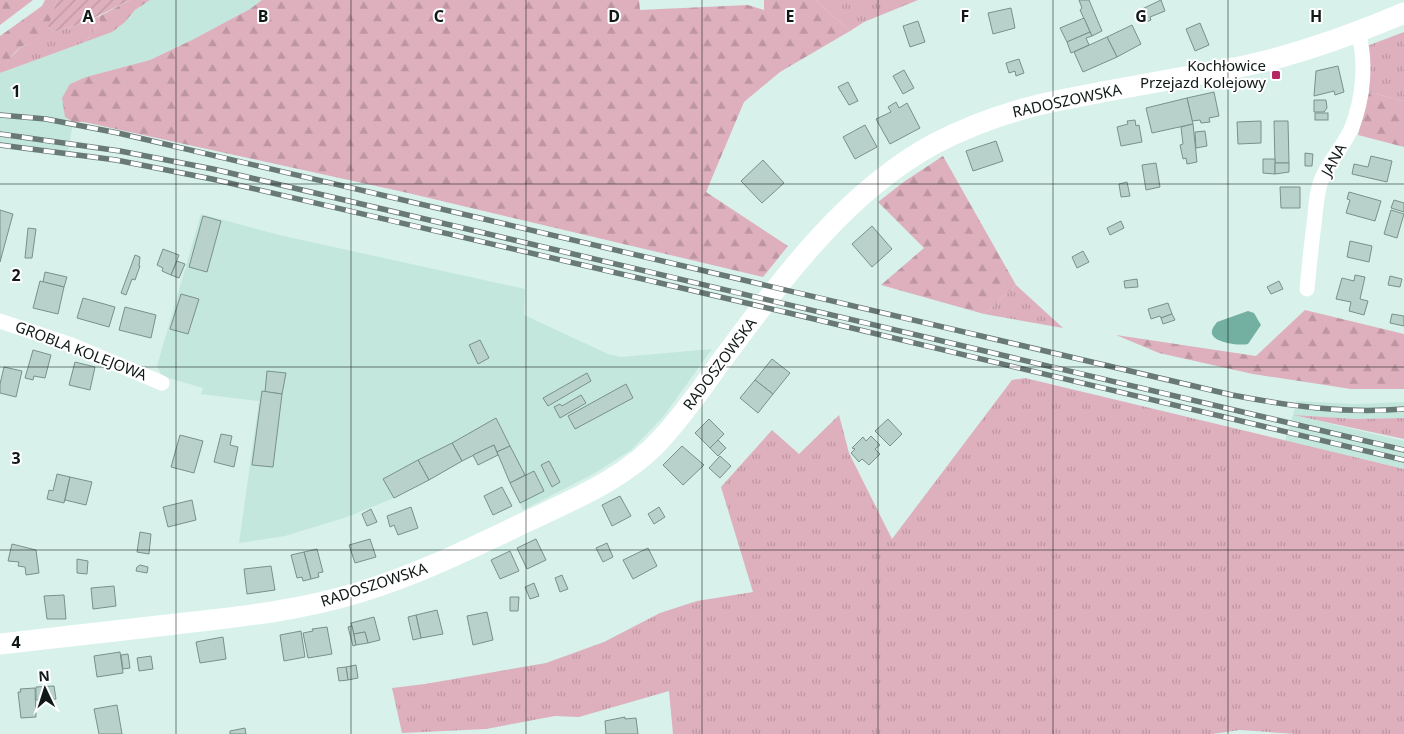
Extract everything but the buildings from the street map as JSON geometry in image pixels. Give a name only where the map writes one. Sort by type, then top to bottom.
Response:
[{"type":"street","name":"RADOSZOWSKA","points":[[0,644],[276,612],[355,594],[395,581],[439,563],[602,484],[621,473],[650,451],[675,423],[790,271],[823,235],[876,185],[903,164],[932,146],[958,133],[1014,111],[1283,57],[1320,47],[1358,33],[1404,12]]},
{"type":"street","name":"JANA","points":[[1307,289],[1316,207],[1323,176],[1352,127],[1360,98],[1362,56],[1358,33]]},
{"type":"street","name":"GROBLA KOLEJOWA","points":[[0,321],[69,344],[162,383]]},
{"type":"shaded area","points":[[150,0],[262,0],[250,9],[150,60],[86,77],[70,84],[65,117],[73,122],[67,157],[0,148],[0,73],[112,32],[124,23],[135,10]]},
{"type":"shaded area","points":[[201,214],[279,235],[525,289],[524,315],[608,354],[621,357],[712,349],[663,417],[631,450],[595,473],[523,510],[499,455],[478,465],[473,456],[394,498],[347,517],[285,536],[239,543],[259,401],[201,394],[203,388],[162,376],[157,366]]},
{"type":"shaded area","points":[[1248,311],[1254,313],[1261,325],[1248,344],[1228,343],[1214,337],[1212,330],[1217,322]]},
{"type":"shaded area","points":[[1296,401],[1355,404],[1404,402],[1404,418],[1355,419],[1297,416],[1404,441],[1404,469],[1285,441]]},
{"type":"green space","points":[[0,0],[33,0],[0,25]]},
{"type":"green space","points":[[45,0],[57,0],[45,34],[40,39],[17,50],[0,73],[0,36],[42,6]]},
{"type":"green space","points":[[57,0],[130,0],[86,22],[54,32],[48,27]]},
{"type":"green space","points":[[130,0],[150,0],[135,10],[124,23],[112,32],[85,42],[99,24],[100,16]]},
{"type":"green space","points":[[262,0],[639,0],[640,10],[748,5],[764,10],[764,0],[815,0],[850,31],[780,72],[744,102],[706,192],[788,246],[763,277],[408,193],[84,122],[73,122],[65,117],[62,98],[70,84],[86,77],[150,60],[250,9]]},
{"type":"green space","points":[[815,0],[918,0],[864,22],[850,31]]},
{"type":"green space","points":[[100,16],[99,24],[85,42],[0,73],[20,48],[42,37],[48,27],[54,32]]},
{"type":"green space","points":[[1404,32],[1404,101],[1369,92],[1367,46]]},
{"type":"green space","points":[[1369,92],[1404,101],[1404,147],[1358,135]]},
{"type":"green space","points":[[943,156],[1016,285],[984,314],[881,285],[924,248],[878,202],[905,181]]},
{"type":"green space","points":[[1016,285],[1063,328],[984,314]]},
{"type":"green space","points":[[1305,310],[1404,334],[1404,389],[1351,389],[1253,374],[1159,353],[1116,335],[1256,356]]},
{"type":"green space","points":[[1025,378],[1404,469],[1404,734],[1296,734],[1240,730],[1212,734],[673,734],[669,691],[579,717],[555,716],[486,729],[402,733],[392,688],[546,663],[604,642],[660,613],[697,601],[753,592],[721,487],[772,430],[799,454],[839,415],[849,453],[892,539],[1012,380]]},
{"type":"green space","points":[[1293,415],[1355,419],[1404,418],[1404,439]]},
{"type":"railway","points":[[0,115],[46,119],[118,133],[1232,395],[1275,403],[1339,410],[1404,409]]},
{"type":"railway","points":[[0,134],[120,151],[213,169],[1404,450]]},
{"type":"railway","points":[[0,145],[116,160],[212,179],[789,313],[1404,460]]},
{"type":"place","name":"Kochłowice Przejazd Kolejowy","points":[[1276,75]]}]
